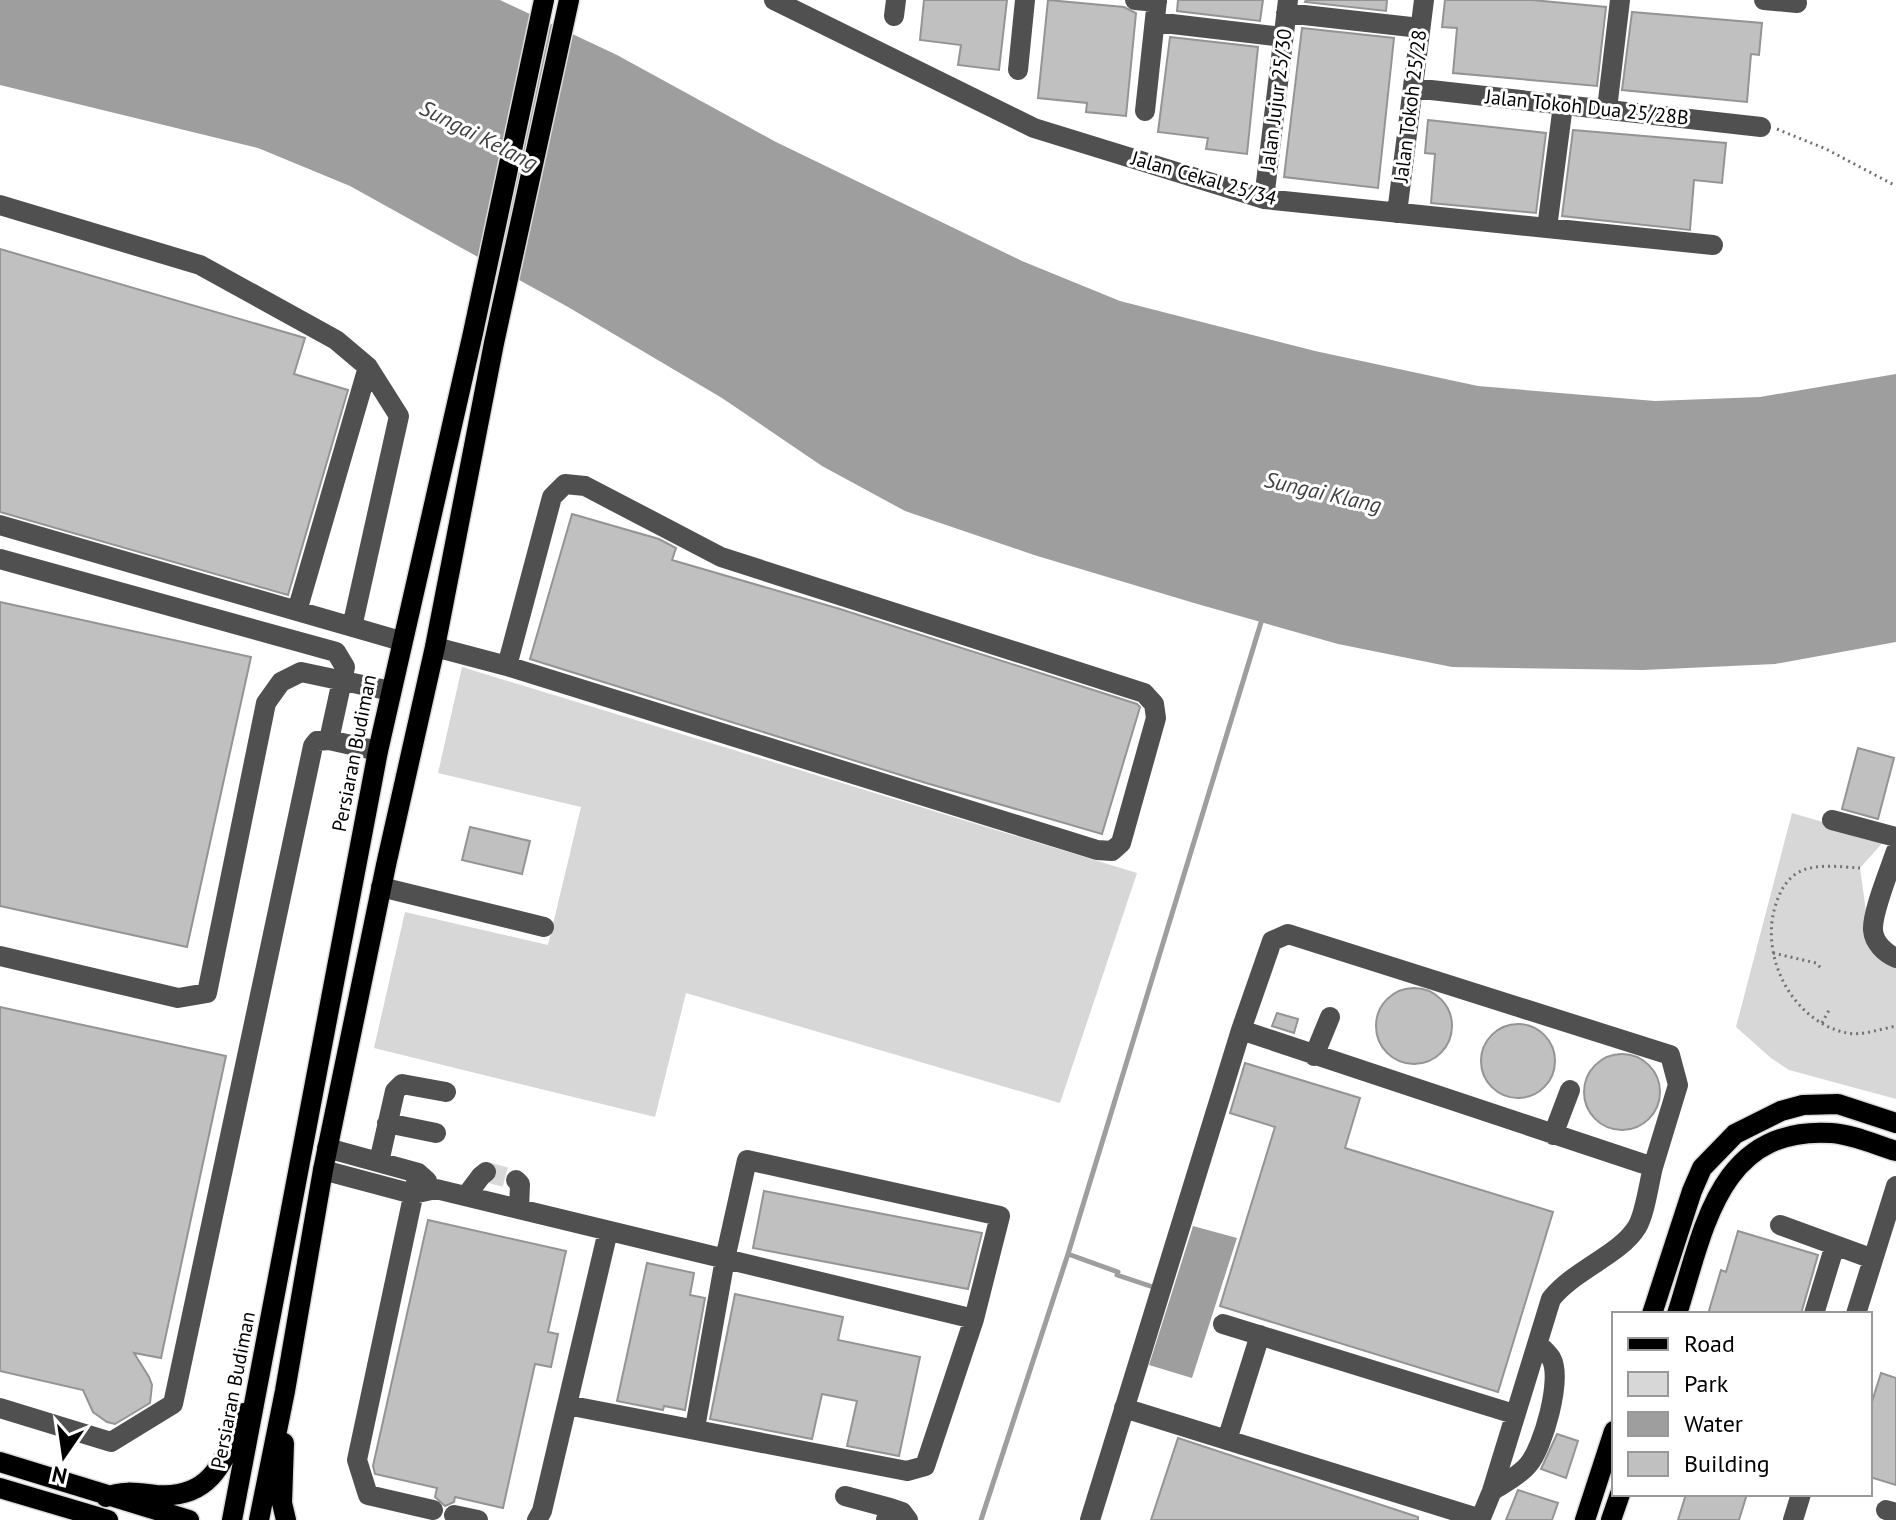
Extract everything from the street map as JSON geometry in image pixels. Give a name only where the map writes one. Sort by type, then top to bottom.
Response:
[{"type":"main road","name":"Persiaran Budiman","points":[[232,1520],[378,751],[473,333],[544,0]]},
{"type":"main road","points":[[259,1520],[327,1148],[435,647],[494,343],[569,0]]},
{"type":"main road","points":[[1653,1312],[1702,1168],[1735,1134],[1781,1111],[1803,1105],[1838,1104],[1896,1123]]},
{"type":"main road","points":[[1678,1312],[1714,1200],[1730,1174],[1751,1154],[1777,1140],[1802,1133],[1835,1133],[1896,1151]]},
{"type":"main road","points":[[106,1497],[133,1492],[169,1496],[202,1486],[222,1466],[259,1377]]},
{"type":"main road","points":[[285,1391],[282,1503],[286,1520]]},
{"type":"main road","points":[[1585,1520],[1612,1437]]},
{"type":"main road","points":[[0,1462],[189,1520]]},
{"type":"main road","points":[[0,1488],[108,1520]]},
{"type":"main road","points":[[1611,1520],[1619,1496]]},
{"type":"street","name":"Jalan Cekal 25/34","points":[[774,0],[1034,128],[1264,199],[1713,245]]},
{"type":"street","points":[[1018,70],[1025,0]]},
{"type":"street","points":[[1135,0],[1156,8],[1283,37]]},
{"type":"street","name":"Jalan Tokoh 25/28","points":[[1397,213],[1424,0]]},
{"type":"street","points":[[1607,109],[1620,0]]},
{"type":"street","points":[[1764,0],[1797,3]]},
{"type":"street","name":"Jalan Jujur 25/30","points":[[1264,199],[1287,7]]},
{"type":"street","points":[[1287,7],[1420,28]]},
{"type":"street","points":[[1145,111],[1156,8]]},
{"type":"street","name":"Jalan Tokoh Dua 25/28B","points":[[1413,88],[1761,127]]},
{"type":"street","points":[[1547,228],[1563,105]]},
{"type":"street","points":[[0,205],[200,265],[336,340],[368,367],[399,416],[352,627]]},
{"type":"street","points":[[297,611],[368,367]]},
{"type":"street","points":[[435,647],[507,666],[1097,850],[1112,851],[1121,843],[1156,718],[1154,704],[1144,693],[721,557],[585,486],[565,484],[552,497],[507,666]]},
{"type":"street","points":[[0,525],[401,641]]},
{"type":"street","points":[[0,559],[336,652],[345,667],[329,740]]},
{"type":"street","points":[[0,956],[178,998],[207,993],[266,703],[281,682],[301,672],[391,691]]},
{"type":"street","points":[[0,1408],[111,1442],[173,1404],[313,746],[317,741],[329,740],[378,751]]},
{"type":"street","points":[[1832,820],[1896,837]]},
{"type":"street","points":[[1896,851],[1873,932],[1884,951],[1896,958]]},
{"type":"street","points":[[381,887],[544,927]]},
{"type":"street","points":[[1090,1520],[1124,1408],[1241,1030],[1272,941],[1288,934],[1670,1055],[1678,1085],[1637,1227],[1615,1250],[1563,1284],[1551,1299],[1492,1491],[1480,1520],[1124,1408]]},
{"type":"street","points":[[1314,1056],[1330,1017]]},
{"type":"street","points":[[1241,1030],[1653,1167]]},
{"type":"street","points":[[379,1162],[395,1091],[402,1084],[446,1092]]},
{"type":"street","points":[[1553,1135],[1570,1090]]},
{"type":"street","points":[[387,1123],[436,1133]]},
{"type":"street","points":[[327,1148],[418,1173],[436,1189]]},
{"type":"street","points":[[567,1405],[907,1471],[925,1466],[974,1319],[1000,1216],[747,1160],[725,1259],[695,1428]]},
{"type":"street","points":[[323,1170],[413,1194],[436,1189],[974,1319]]},
{"type":"street","points":[[466,1196],[486,1172]]},
{"type":"street","points":[[418,1173],[357,1460],[368,1495],[433,1510]]},
{"type":"street","points":[[516,1180],[520,1184],[519,1209]]},
{"type":"street","points":[[1857,1312],[1896,1186]]},
{"type":"street","points":[[1780,1225],[1873,1259]]},
{"type":"street","points":[[537,1520],[542,1511],[608,1231]]},
{"type":"street","points":[[1815,1312],[1835,1245]]},
{"type":"street","points":[[1223,1324],[1514,1414]]},
{"type":"street","points":[[1227,1440],[1260,1335]]},
{"type":"street","points":[[1492,1491],[1527,1468],[1536,1454],[1555,1380],[1552,1359],[1538,1344]]},
{"type":"street","points":[[845,1496],[888,1514],[902,1512],[908,1520]]},
{"type":"street","points":[[1793,1520],[1800,1496]]},
{"type":"street","points":[[454,1515],[478,1520]]},
{"type":"path","points":[[1761,127],[1780,129],[1826,149],[1896,186]]},
{"type":"path","points":[[1860,868],[1801,870],[1789,879],[1778,895],[1771,921],[1773,953],[1782,979],[1792,994],[1803,1008],[1822,1023],[1851,1034],[1896,1026]]},
{"type":"path","points":[[1773,953],[1816,963],[1822,969]]},
{"type":"path","points":[[1822,1023],[1829,1010]]},
{"type":"green space","points":[[462,667],[1137,873],[1060,1103],[686,993],[655,1117],[374,1048],[405,912],[548,945],[581,807],[438,773]]},
{"type":"green space","points":[[1792,813],[1885,840],[1860,868],[1867,918],[1896,966],[1896,1099],[1789,1070],[1736,1027]]},
{"type":"water","points":[[0,0],[500,0],[617,55],[776,142],[1022,261],[1120,301],[1315,351],[1478,386],[1655,401],[1760,397],[1896,374],[1896,642],[1775,664],[1643,670],[1452,667],[1338,644],[1034,555],[905,511],[822,466],[722,398],[568,307],[350,186],[258,148],[0,85]]},
{"type":"water","points":[[1193,1226],[1237,1238],[1192,1378],[1149,1365]]},
{"type":"building","points":[[924,0],[1007,0],[999,70],[958,65],[961,45],[920,40]]},
{"type":"building","points":[[1048,0],[1124,7],[1136,13],[1126,116],[1086,112],[1087,103],[1038,98]]},
{"type":"building","points":[[1178,0],[1263,0],[1260,21],[1177,11]]},
{"type":"building","points":[[1306,0],[1387,0],[1386,11]]},
{"type":"building","points":[[1445,0],[1532,0],[1606,7],[1597,86],[1453,73],[1457,28],[1442,27]]},
{"type":"building","points":[[1632,12],[1762,23],[1759,55],[1751,54],[1747,102],[1622,90]]},
{"type":"building","points":[[1302,28],[1394,38],[1378,188],[1284,177]]},
{"type":"building","points":[[1170,37],[1258,47],[1247,154],[1206,149],[1208,138],[1158,132]]},
{"type":"building","points":[[1428,120],[1546,133],[1536,213],[1431,203],[1435,154],[1425,153]]},
{"type":"building","points":[[1573,130],[1726,143],[1722,183],[1694,180],[1690,230],[1562,216]]},
{"type":"building","points":[[0,249],[305,338],[294,374],[348,390],[288,595],[0,512]]},
{"type":"building","points":[[572,514],[659,539],[676,548],[672,560],[840,609],[1137,704],[1140,707],[1102,834],[926,783],[530,659]]},
{"type":"building","points":[[0,602],[251,657],[187,947],[0,906]]},
{"type":"building","points":[[1858,748],[1894,758],[1878,819],[1842,809]]},
{"type":"building","points":[[470,827],[530,841],[522,874],[462,860]]},
{"type":"building","points":[[1414,988],[1428,991],[1441,999],[1449,1012],[1452,1026],[1449,1040],[1441,1053],[1428,1061],[1414,1064],[1400,1061],[1387,1053],[1379,1040],[1376,1026],[1379,1012],[1387,999],[1400,991]]},
{"type":"building","points":[[0,1007],[226,1056],[161,1358],[134,1353],[152,1385],[150,1403],[115,1424],[93,1412],[83,1390],[0,1371]]},
{"type":"building","points":[[1277,1013],[1298,1019],[1294,1033],[1272,1026]]},
{"type":"building","points":[[1518,1024],[1532,1027],[1544,1035],[1552,1047],[1555,1061],[1552,1075],[1544,1087],[1532,1095],[1518,1098],[1504,1095],[1492,1087],[1484,1075],[1481,1061],[1484,1047],[1492,1035],[1504,1027]]},
{"type":"building","points":[[1622,1054],[1636,1057],[1649,1065],[1657,1078],[1660,1092],[1657,1106],[1649,1119],[1636,1127],[1622,1130],[1608,1127],[1595,1119],[1587,1106],[1584,1092],[1587,1078],[1595,1065],[1608,1057]]},
{"type":"building","points":[[1245,1063],[1360,1098],[1345,1148],[1553,1212],[1498,1392],[1220,1306],[1275,1127],[1230,1113]]},
{"type":"building","points":[[764,1191],[982,1233],[968,1289],[753,1248]]},
{"type":"building","points":[[428,1220],[566,1251],[548,1332],[558,1334],[551,1367],[535,1364],[503,1508],[455,1497],[454,1502],[445,1506],[435,1497],[437,1488],[375,1474],[373,1466]]},
{"type":"building","points":[[1738,1231],[1818,1255],[1802,1312],[1709,1312],[1721,1270],[1726,1272]]},
{"type":"building","points":[[647,1263],[694,1273],[690,1295],[705,1298],[685,1410],[664,1406],[663,1410],[617,1401]]},
{"type":"building","points":[[735,1294],[843,1317],[838,1340],[920,1357],[899,1456],[847,1446],[857,1401],[822,1394],[812,1439],[710,1419]]},
{"type":"building","points":[[1881,1373],[1896,1378],[1896,1485],[1872,1478],[1872,1402]]},
{"type":"building","points":[[1557,1434],[1578,1441],[1566,1478],[1541,1469]]},
{"type":"building","points":[[1178,1438],[1418,1517],[1418,1520],[1151,1520]]},
{"type":"building","points":[[1518,1490],[1558,1503],[1552,1520],[1506,1520]]},
{"type":"building","points":[[1685,1496],[1746,1496],[1739,1520],[1678,1520]]},
{"type":"waterway","points":[[981,1520],[1068,1254],[1263,616]]},
{"type":"waterway","points":[[1068,1254],[1156,1288]]},
{"type":"tunnel","points":[[486,1172],[516,1180]]},
{"type":"water label","name":"Sungai Kelang","points":[[479,135]]},
{"type":"water label","name":"Sungai Klang","points":[[1323,492]]}]
